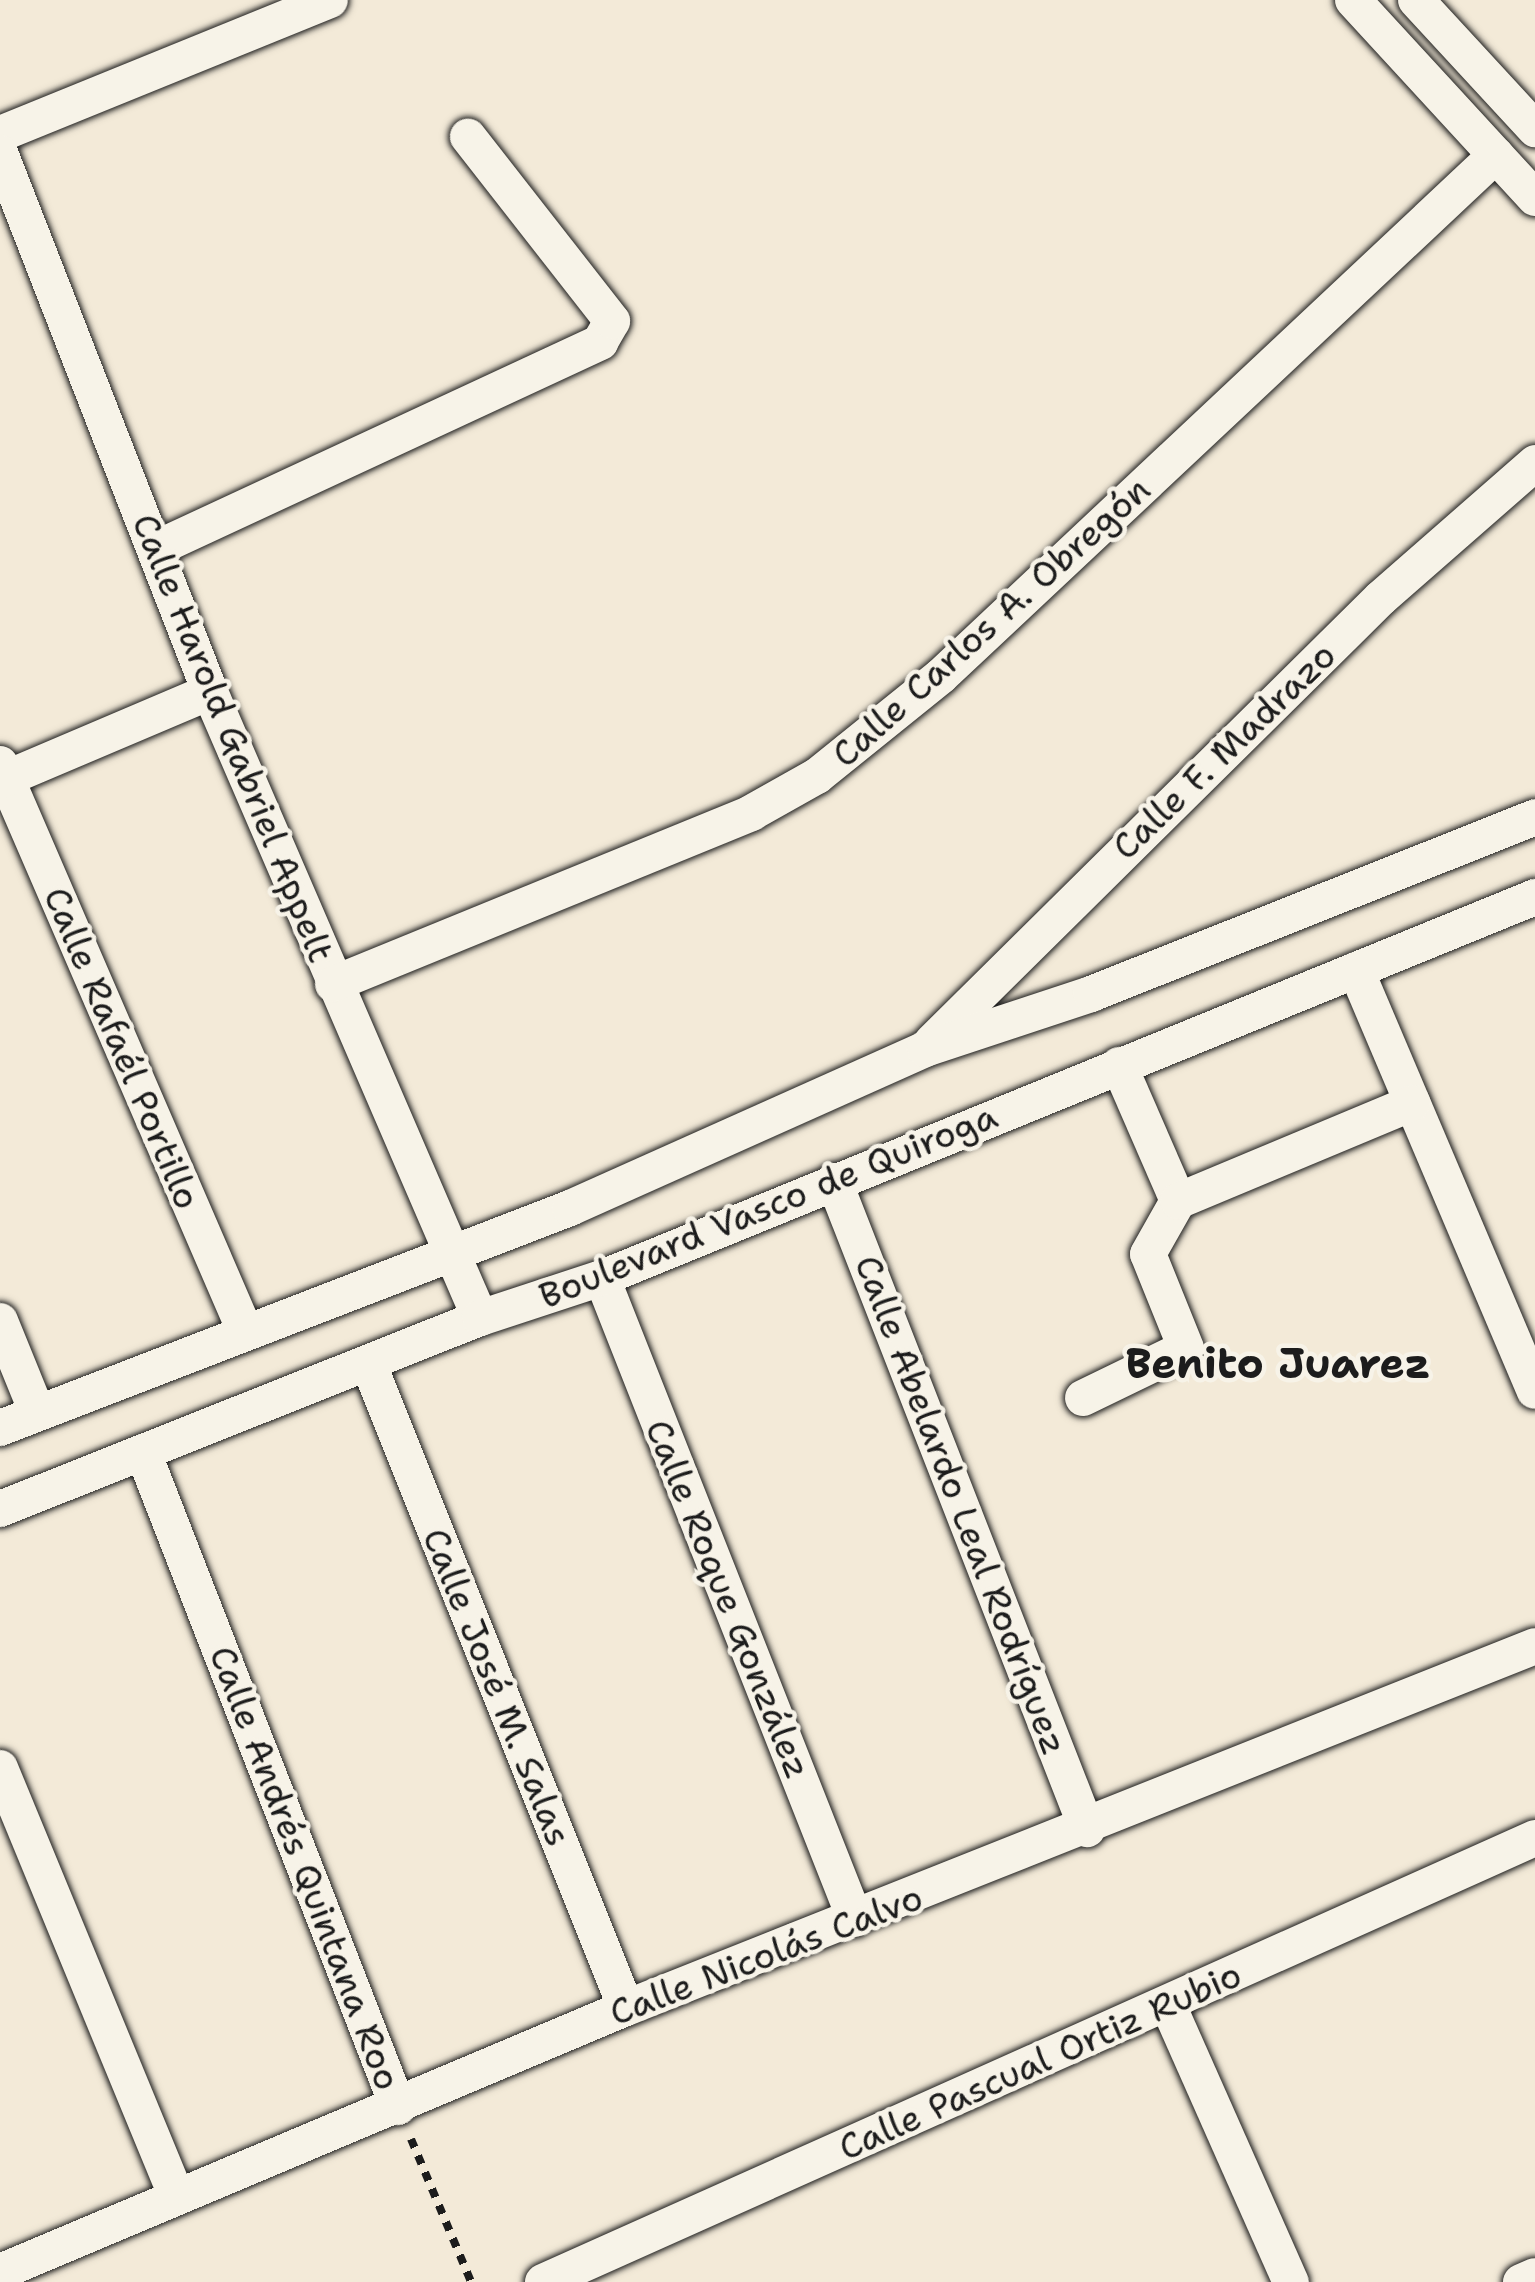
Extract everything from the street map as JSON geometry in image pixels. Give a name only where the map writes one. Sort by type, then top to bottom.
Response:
[{"type":"street","points":[[0,134],[330,0]]},
{"type":"street","points":[[1353,0],[1535,198]]},
{"type":"street","points":[[1428,4],[1535,129]]},
{"type":"street","points":[[155,549],[600,342],[612,322],[468,137]]},
{"type":"street","name":"Calle Harold Gabriel Appelt","points":[[0,153],[210,692],[448,1256],[479,1318]]},
{"type":"street","name":"Calle Carlos A. Obregón","points":[[333,984],[752,813],[818,776],[941,676],[1496,155]]},
{"type":"street","name":"Calle F. Madrazo","points":[[925,1049],[1364,615],[1535,463]]},
{"type":"street","points":[[2,774],[210,692]]},
{"type":"street","name":"Calle Rafaél Portillo","points":[[2,774],[245,1331]]},
{"type":"street","name":"Boulevard Vasco de Quiroga","points":[[0,1428],[448,1256],[925,1049],[1091,994],[1535,818]]},
{"type":"street","name":"Boulevard Vasco de Quiroga","points":[[0,1509],[479,1318],[602,1278],[1535,897]]},
{"type":"street","points":[[1356,970],[1535,1391]]},
{"type":"street","points":[[1119,1065],[1178,1201]]},
{"type":"street","points":[[1083,1398],[1186,1348],[1148,1254],[1178,1201],[1412,1103]]},
{"type":"street","name":"Calle Abelardo Leal Rodríguez","points":[[834,1181],[1087,1829]]},
{"type":"street","name":"Calle Roque González","points":[[602,1278],[855,1919]]},
{"type":"street","points":[[0,1322],[37,1412]]},
{"type":"street","name":"Calle José M. Salas","points":[[369,1365],[626,2008]]},
{"type":"street","name":"Calle Andrés Quintana Roo","points":[[143,1452],[398,2107]]},
{"type":"street","name":"Calle Nicolás Calvo","points":[[0,2272],[626,2008],[1534,1651]]},
{"type":"street","points":[[0,1768],[177,2197]]},
{"type":"street","name":"Calle Pascual Ortiz Rubio","points":[[543,2282],[1535,1838]]},
{"type":"street","points":[[1168,2005],[1291,2282]]},
{"type":"street","points":[[1521,2282],[1535,2276]]},
{"type":"path","name":"Calle Andrés Quintana Roo","points":[[398,2107],[471,2282]]},
{"type":"district","name":"Benito Juarez","points":[[1278,1363]]}]
